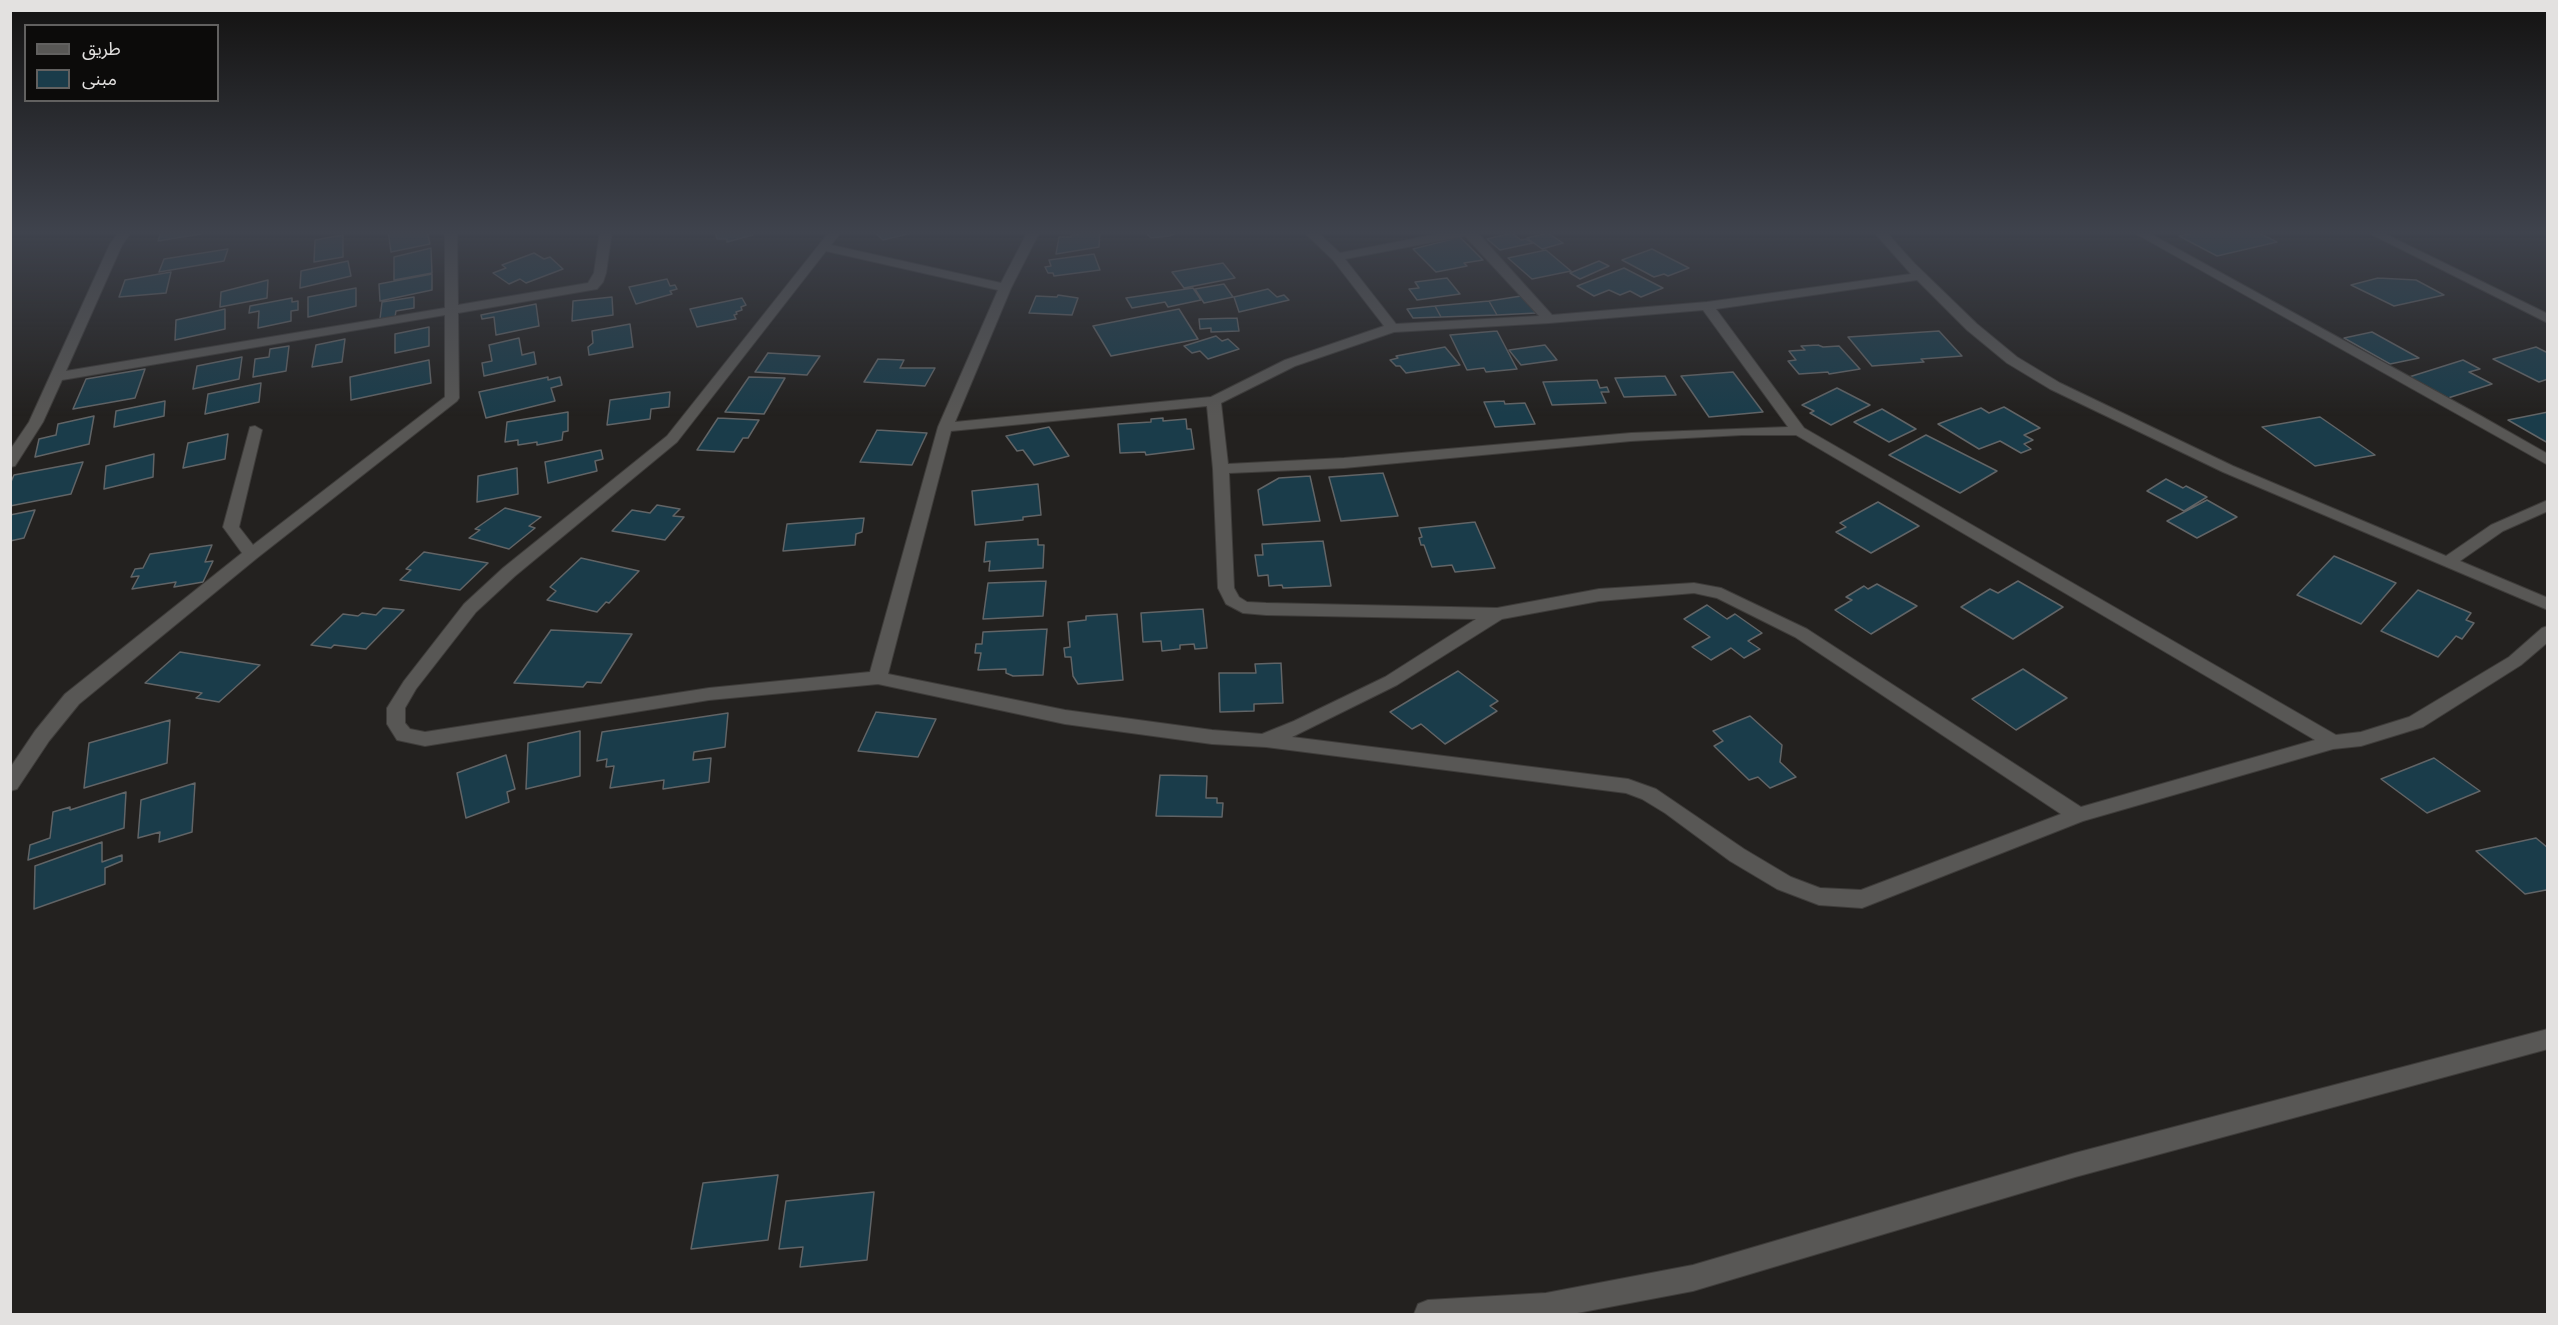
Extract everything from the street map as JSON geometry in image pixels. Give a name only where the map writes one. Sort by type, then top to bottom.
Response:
[{"type":"street","points":[[10,463],[36,422],[94,293]]},
{"type":"street","points":[[10,784],[42,736],[72,699],[251,554],[447,404],[453,394],[452,293]]},
{"type":"street","points":[[57,377],[554,293]]},
{"type":"street","points":[[787,293],[672,438],[509,572],[470,608],[410,685],[396,708],[396,724],[404,735],[425,739],[709,694],[878,678],[1065,717],[1212,737],[1263,741],[1628,786],[1649,794],[1672,808],[1737,855],[1775,877],[1819,896],[1862,899],[2078,815],[2333,742],[2361,739],[2416,722],[2514,662],[2547,632]]},
{"type":"street","points":[[878,678],[945,427],[1003,293]]},
{"type":"street","points":[[1365,293],[1392,328]]},
{"type":"street","points":[[1526,293],[1550,319]]},
{"type":"street","points":[[945,427],[1214,401],[1290,363],[1392,328],[1550,319],[1707,306],[1801,293]]},
{"type":"street","points":[[1938,293],[1972,327],[2013,360],[2055,386],[2103,411],[2228,469],[2547,605]]},
{"type":"street","points":[[2248,293],[2547,461]]},
{"type":"street","points":[[2495,293],[2547,319]]},
{"type":"street","points":[[1707,306],[1800,431],[2333,742]]},
{"type":"street","points":[[1214,401],[1221,469],[1226,588],[1232,600],[1243,606],[1266,609],[1497,614],[1599,595],[1694,588],[1721,593],[1801,633],[2078,815]]},
{"type":"street","points":[[251,554],[231,527],[255,430]]},
{"type":"street","points":[[1221,469],[1344,463],[1631,437],[1742,431],[1800,431]]},
{"type":"street","points":[[2448,562],[2497,528],[2547,505]]},
{"type":"street","points":[[1263,741],[1301,726],[1391,681],[1497,614]]},
{"type":"street","points":[[1428,1314],[1546,1306],[1693,1278],[2075,1165],[2547,1039]]},
{"type":"building","points":[[120,293],[166,293],[166,293],[119,297]]},
{"type":"building","points":[[221,293],[267,293],[267,298],[220,307]]},
{"type":"building","points":[[330,293],[356,293],[356,306],[308,317],[308,297]]},
{"type":"building","points":[[380,293],[419,293],[380,301]]},
{"type":"building","points":[[631,293],[672,294],[636,304]]},
{"type":"building","points":[[1161,293],[1196,293],[1201,300],[1168,307],[1165,302],[1132,308],[1126,298]]},
{"type":"building","points":[[1197,293],[1230,293],[1233,297],[1204,303]]},
{"type":"building","points":[[1252,293],[1272,293],[1277,297],[1284,295],[1289,300],[1239,312],[1234,297]]},
{"type":"building","points":[[1412,293],[1460,294],[1417,300]]},
{"type":"building","points":[[1633,293],[1651,293],[1641,297]]},
{"type":"building","points":[[2367,293],[2440,293],[2444,295],[2394,306]]},
{"type":"building","points":[[1058,295],[1078,298],[1072,315],[1029,313],[1036,296],[1057,297]]},
{"type":"building","points":[[1521,296],[1536,313],[1497,315],[1489,301]]},
{"type":"building","points":[[414,297],[414,308],[396,311],[395,317],[380,319],[382,302]]},
{"type":"building","points":[[612,297],[613,315],[572,321],[573,301]]},
{"type":"building","points":[[292,298],[292,302],[298,301],[298,310],[291,311],[291,321],[258,328],[259,311],[249,313],[250,306]]},
{"type":"building","points":[[742,298],[746,305],[741,307],[742,310],[736,312],[737,314],[734,315],[736,319],[697,327],[690,309]]},
{"type":"building","points":[[1489,301],[1497,315],[1441,317],[1435,306]]},
{"type":"building","points":[[536,304],[539,326],[496,335],[494,317],[482,319],[481,315]]},
{"type":"building","points":[[1435,306],[1441,317],[1413,318],[1407,309]]},
{"type":"building","points":[[225,309],[225,329],[175,340],[176,320]]},
{"type":"building","points":[[1179,309],[1198,339],[1111,356],[1093,326]]},
{"type":"building","points":[[1237,318],[1239,331],[1211,332],[1211,328],[1200,329],[1199,319]]},
{"type":"building","points":[[630,324],[633,347],[589,355],[588,347],[593,343],[592,331]]},
{"type":"building","points":[[429,327],[429,346],[395,353],[395,334]]},
{"type":"building","points":[[1497,331],[1517,369],[1486,372],[1484,368],[1467,370],[1450,335]]},
{"type":"building","points":[[1939,331],[1962,356],[1872,366],[1848,337]]},
{"type":"building","points":[[2372,332],[2419,358],[2390,364],[2344,338]]},
{"type":"building","points":[[1216,336],[1222,341],[1228,339],[1239,349],[1208,359],[1200,351],[1192,353],[1184,346]]},
{"type":"building","points":[[519,338],[522,355],[534,352],[536,364],[484,376],[482,363],[492,361],[489,345]]},
{"type":"building","points":[[345,339],[342,362],[312,367],[316,345]]},
{"type":"building","points":[[1545,345],[1557,360],[1521,365],[1509,350]]},
{"type":"building","points":[[289,346],[286,371],[253,377],[255,359],[269,357],[270,349]]},
{"type":"building","points":[[1801,346],[1839,346],[1860,369],[1829,374],[1828,372],[1799,374],[1788,361],[1796,360],[1789,351],[1805,350]]},
{"type":"building","points":[[1445,347],[1460,365],[1406,373],[1390,360],[1398,358],[1396,356]]},
{"type":"building","points":[[2536,347],[2548,353],[2548,379],[2539,382],[2493,359]]},
{"type":"building","points":[[768,353],[820,356],[807,375],[755,372]]},
{"type":"building","points":[[242,357],[239,379],[193,389],[197,366]]},
{"type":"building","points":[[878,359],[904,360],[900,368],[935,368],[925,386],[864,382]]},
{"type":"building","points":[[429,360],[431,383],[351,400],[350,377]]},
{"type":"building","points":[[2463,360],[2480,369],[2469,372],[2492,384],[2448,398],[2409,377]]},
{"type":"building","points":[[145,369],[135,398],[73,409],[86,379]]},
{"type":"building","points":[[1733,372],[1763,412],[1709,417],[1681,376]]},
{"type":"building","points":[[1665,376],[1676,395],[1624,397],[1615,378]]},
{"type":"building","points":[[548,377],[548,380],[560,377],[562,385],[551,388],[555,401],[486,418],[479,392]]},
{"type":"building","points":[[749,377],[785,378],[764,414],[725,412]]},
{"type":"building","points":[[1597,380],[1600,388],[1607,387],[1609,392],[1601,392],[1606,403],[1552,405],[1543,382]]},
{"type":"building","points":[[261,383],[259,402],[205,414],[208,394]]},
{"type":"building","points":[[1837,388],[1870,405],[1831,425],[1810,413],[1814,411],[1802,405]]},
{"type":"building","points":[[670,392],[669,407],[651,409],[650,419],[607,425],[610,400]]},
{"type":"building","points":[[165,401],[164,416],[114,427],[116,411]]},
{"type":"building","points":[[1504,401],[1505,404],[1525,403],[1535,424],[1495,427],[1484,402]]},
{"type":"building","points":[[2004,407],[2040,428],[2024,435],[2033,440],[2024,444],[2031,449],[2021,453],[2000,441],[1979,449],[1938,424],[1981,408],[1989,413]]},
{"type":"building","points":[[1882,409],[1916,429],[1889,442],[1854,422]]},
{"type":"building","points":[[568,412],[568,431],[563,432],[562,440],[537,445],[537,442],[518,445],[518,440],[505,442],[507,422]]},
{"type":"building","points":[[2548,412],[2548,443],[2508,420]]},
{"type":"building","points":[[94,416],[89,444],[35,457],[39,439],[56,435],[58,424]]},
{"type":"building","points":[[2320,417],[2375,455],[2315,466],[2262,427]]},
{"type":"building","points":[[718,418],[759,420],[748,438],[743,438],[734,452],[697,450]]},
{"type":"building","points":[[1163,418],[1163,421],[1186,419],[1187,429],[1191,429],[1194,449],[1146,455],[1145,452],[1120,453],[1118,424],[1151,422],[1151,419]]},
{"type":"building","points":[[1049,427],[1069,456],[1034,465],[1023,450],[1017,451],[1006,436]]},
{"type":"building","points":[[877,430],[927,433],[912,465],[860,462]]},
{"type":"building","points":[[228,434],[225,459],[183,468],[188,443]]},
{"type":"building","points":[[1926,435],[1997,471],[1960,493],[1889,455]]},
{"type":"building","points":[[601,450],[603,459],[595,461],[597,471],[548,483],[545,462]]},
{"type":"building","points":[[154,454],[153,477],[104,489],[106,466]]},
{"type":"building","points":[[83,462],[71,494],[10,506],[10,484],[14,475]]},
{"type":"building","points":[[517,468],[518,494],[477,502],[478,476]]},
{"type":"building","points":[[1383,473],[1398,516],[1341,521],[1329,477]]},
{"type":"building","points":[[1310,476],[1320,521],[1263,525],[1258,490],[1279,478]]},
{"type":"building","points":[[2166,479],[2207,497],[2184,511],[2147,491]]},
{"type":"building","points":[[1038,484],[1041,515],[1023,517],[1023,520],[975,525],[972,491]]},
{"type":"building","points":[[2207,500],[2237,517],[2197,538],[2167,521]]},
{"type":"building","points":[[1878,502],[1919,526],[1871,553],[1836,532],[1846,527],[1840,523]]},
{"type":"building","points":[[657,505],[680,509],[673,516],[684,517],[665,540],[612,531],[632,510],[650,513]]},
{"type":"building","points":[[505,508],[541,517],[529,526],[535,528],[509,549],[469,538],[480,530],[475,529]]},
{"type":"building","points":[[35,510],[24,538],[10,541],[10,515]]},
{"type":"building","points":[[864,518],[862,532],[856,534],[855,545],[783,551],[787,524]]},
{"type":"building","points":[[1475,522],[1495,568],[1455,572],[1452,565],[1432,567],[1424,545],[1421,545],[1419,538],[1422,537],[1419,528]]},
{"type":"building","points":[[1038,539],[1038,545],[1044,545],[1043,568],[989,571],[990,561],[984,562],[986,542]]},
{"type":"building","points":[[1323,541],[1331,586],[1283,588],[1282,585],[1269,586],[1268,575],[1258,576],[1255,555],[1263,555],[1262,544]]},
{"type":"building","points":[[212,545],[205,562],[213,561],[203,582],[174,587],[176,582],[132,589],[139,576],[131,577],[135,569],[143,568],[150,554]]},
{"type":"building","points":[[424,552],[488,563],[460,590],[400,580],[411,570],[406,569]]},
{"type":"building","points":[[2334,556],[2396,583],[2361,624],[2297,595]]},
{"type":"building","points":[[581,558],[639,571],[609,603],[606,602],[597,612],[547,600],[556,591],[550,587]]},
{"type":"building","points":[[1046,581],[1043,616],[983,619],[988,583]]},
{"type":"building","points":[[2018,581],[2063,607],[2013,639],[1961,607],[1990,589],[1998,593]]},
{"type":"building","points":[[1877,584],[1917,606],[1871,634],[1835,610],[1852,600],[1846,597],[1864,586],[1868,589]]},
{"type":"building","points":[[2418,590],[2471,613],[2466,620],[2474,623],[2462,639],[2456,636],[2438,657],[2381,631]]},
{"type":"building","points":[[1707,605],[1727,619],[1735,614],[1762,633],[1748,641],[1760,649],[1744,658],[1731,648],[1711,660],[1692,647],[1710,637],[1684,619]]},
{"type":"building","points":[[383,608],[404,610],[366,649],[311,645],[343,614],[376,615]]},
{"type":"building","points":[[1203,609],[1207,648],[1195,649],[1194,644],[1180,645],[1180,649],[1162,651],[1161,641],[1143,642],[1141,613]]},
{"type":"building","points":[[1117,614],[1123,680],[1078,684],[1073,676],[1071,657],[1065,657],[1064,648],[1070,647],[1068,622],[1086,620],[1086,616]]},
{"type":"building","points":[[1047,629],[1043,675],[1013,676],[1006,673],[1006,669],[978,670],[981,653],[975,653],[976,644],[982,644],[983,632]]},
{"type":"building","points":[[551,630],[632,634],[601,683],[587,682],[583,687],[514,683]]},
{"type":"building","points":[[180,652],[260,665],[219,702],[196,698],[202,693],[145,683]]},
{"type":"building","points":[[1281,663],[1283,703],[1254,704],[1254,711],[1220,712],[1219,673],[1256,673],[1255,664]]},
{"type":"building","points":[[2023,669],[2067,698],[2016,730],[1972,699]]},
{"type":"building","points":[[1458,671],[1498,701],[1490,706],[1497,711],[1445,744],[1421,724],[1412,729],[1390,712]]},
{"type":"building","points":[[876,712],[936,719],[918,757],[858,751]]},
{"type":"building","points":[[728,713],[725,747],[694,752],[693,760],[711,758],[709,782],[663,789],[664,780],[610,788],[614,766],[606,767],[607,759],[597,761],[602,732]]},
{"type":"building","points":[[1750,716],[1782,745],[1780,762],[1796,777],[1770,788],[1758,777],[1749,780],[1714,746],[1723,741],[1713,731]]},
{"type":"building","points":[[170,720],[167,763],[84,788],[89,743]]},
{"type":"building","points":[[580,731],[580,776],[526,789],[528,743]]},
{"type":"building","points":[[506,755],[515,789],[507,792],[509,802],[466,818],[457,773]]},
{"type":"building","points":[[2434,758],[2480,791],[2427,813],[2381,779]]},
{"type":"building","points":[[1160,775],[1207,776],[1206,798],[1217,798],[1217,803],[1223,803],[1222,817],[1156,816]]},
{"type":"building","points":[[195,783],[192,832],[159,842],[160,832],[138,838],[141,800]]},
{"type":"building","points":[[126,792],[124,828],[28,860],[30,845],[50,838],[53,812],[70,807],[70,810]]},
{"type":"building","points":[[2536,838],[2548,848],[2548,892],[2546,890],[2525,894],[2476,851]]},
{"type":"building","points":[[102,842],[102,862],[122,855],[122,861],[105,868],[105,884],[34,909],[35,866]]},
{"type":"building","points":[[778,1175],[768,1240],[691,1249],[703,1183]]},
{"type":"building","points":[[874,1192],[867,1260],[800,1267],[803,1247],[779,1249],[786,1201]]}]
